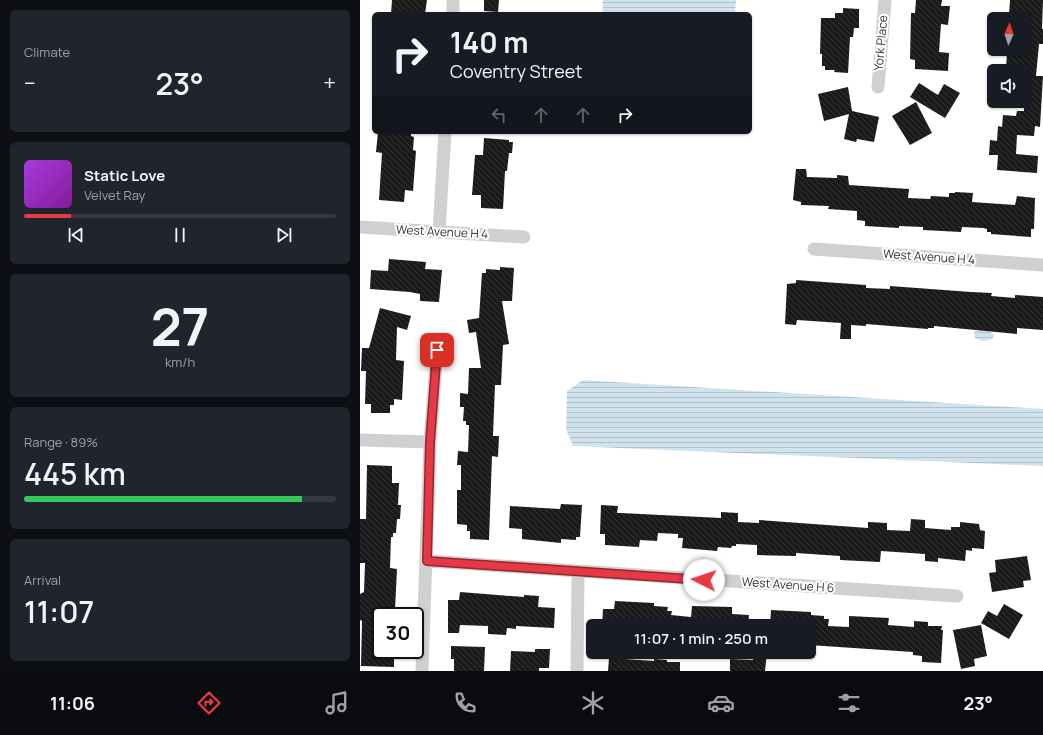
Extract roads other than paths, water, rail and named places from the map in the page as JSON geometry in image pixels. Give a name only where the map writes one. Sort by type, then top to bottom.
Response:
[{"type":"street","points":[[453,12],[454,0]]},
{"type":"street","name":"York Place","points":[[878,87],[884,0]]},
{"type":"street","points":[[439,232],[445,134]]},
{"type":"street","name":"West Avenue H 4","points":[[360,227],[524,237]]},
{"type":"street","name":"West Avenue H 4","points":[[814,249],[1043,265]]},
{"type":"street","points":[[422,671],[430,442],[437,350]]},
{"type":"street","points":[[360,440],[430,442]]},
{"type":"street","name":"West Avenue H 6","points":[[427,561],[957,596]]},
{"type":"street","points":[[577,671],[578,572]]},
{"type":"water","points":[[603,0],[736,0],[735,12],[602,12]]},
{"type":"water","points":[[978,330],[988,330],[994,335],[993,338],[984,341],[975,338],[974,332]]},
{"type":"water","points":[[583,380],[1043,409],[1043,466],[573,446],[566,429],[567,391]]}]
